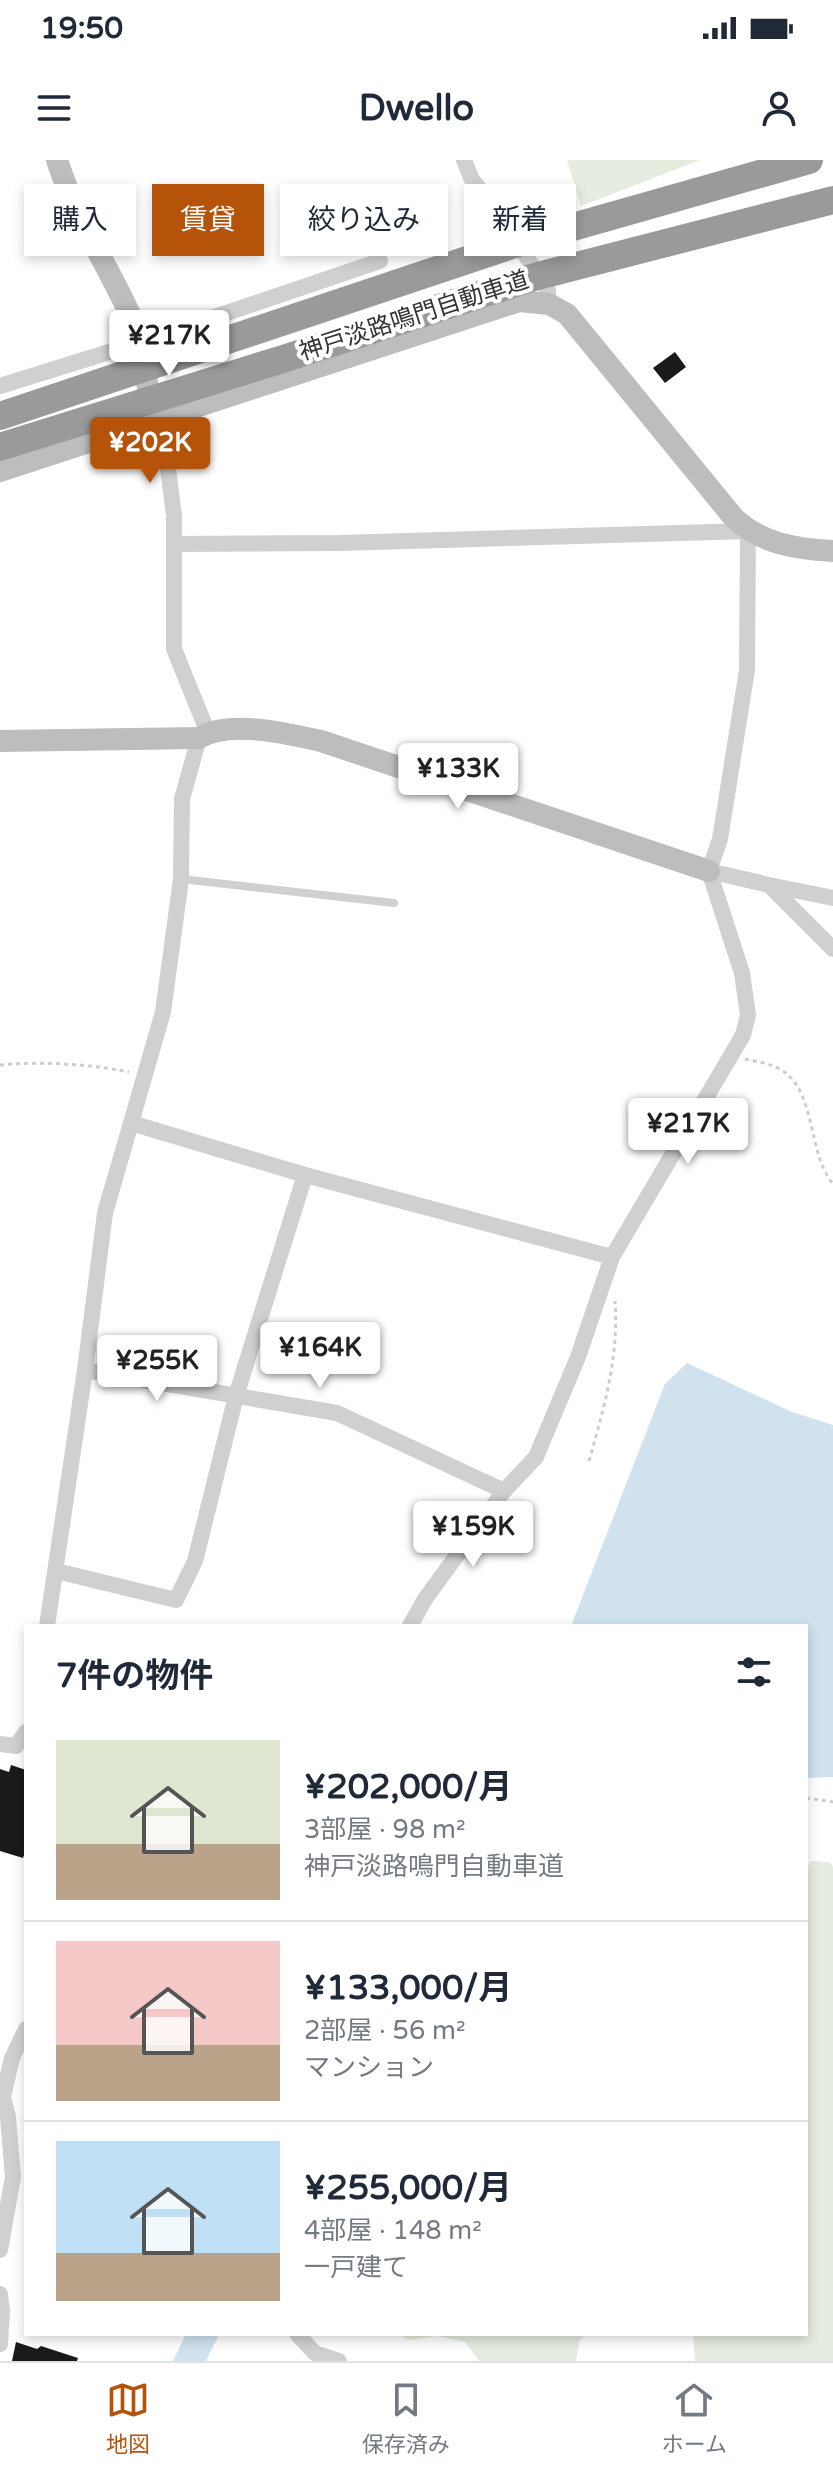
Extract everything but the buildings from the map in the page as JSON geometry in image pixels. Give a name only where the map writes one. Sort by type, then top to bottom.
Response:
[{"type":"highway","name":"神戸淡路鳴門自動車道","points":[[0,416],[527,240],[809,160]]},
{"type":"highway","name":"神戸淡路鳴門自動車道","points":[[0,447],[534,277],[833,200]]},
{"type":"street","points":[[47,1624],[105,1213],[163,1012],[181,879],[182,799],[204,736],[174,649],[174,516],[166,452],[154,421],[128,309],[88,238],[65,188],[57,160]]},
{"type":"street","points":[[464,160],[472,180],[490,201],[548,290],[549,304]]},
{"type":"street","points":[[0,386],[380,261]]},
{"type":"street","points":[[0,471],[519,301],[549,304],[567,314],[748,531],[747,670],[720,839],[709,871],[742,973],[748,1015],[743,1035],[612,1257],[578,1357],[536,1457],[504,1491],[425,1599],[411,1624]]},
{"type":"street","points":[[174,544],[339,543],[748,531],[799,549],[833,551]]},
{"type":"street","points":[[0,741],[204,736],[266,729],[321,741],[709,871],[833,898]]},
{"type":"street","points":[[769,885],[833,949]]},
{"type":"street","points":[[131,1123],[305,1175],[612,1257]]},
{"type":"street","points":[[56,1571],[176,1600],[195,1561],[236,1396],[305,1175]]},
{"type":"street","points":[[85,1370],[337,1413],[504,1491]]},
{"type":"street","points":[[0,1744],[16,1746],[24,1735]]},
{"type":"street","points":[[0,2250],[4,2198],[20,2180],[3,2097],[12,2058],[24,2033]]},
{"type":"street","points":[[0,2294],[0,2344]]},
{"type":"street","points":[[298,2336],[314,2357],[339,2361]]},
{"type":"lane","points":[[181,879],[394,903]]},
{"type":"path","points":[[730,1054],[777,1068],[788,1075],[803,1097],[815,1148],[823,1170],[833,1184]]},
{"type":"path","points":[[0,1065],[23,1063],[107,1067],[145,1075]]},
{"type":"path","points":[[589,1461],[614,1363],[617,1327],[615,1299]]},
{"type":"path","points":[[808,1798],[833,1802]]},
{"type":"shaded area","points":[[567,160],[700,160],[581,206]]},
{"type":"shaded area","points":[[812,1861],[830,1862],[833,1867],[833,2361],[695,2361],[693,2336],[808,2336],[808,1866]]},
{"type":"shaded area","points":[[401,2336],[437,2336],[409,2340]]},
{"type":"shaded area","points":[[437,2336],[585,2336],[580,2340],[576,2361],[479,2361],[465,2342]]},
{"type":"water","points":[[687,1363],[792,1412],[833,1425],[833,1777],[808,1778],[808,1624],[572,1624],[665,1384]]},
{"type":"water","points":[[185,2336],[218,2336],[206,2361],[173,2361]]}]
